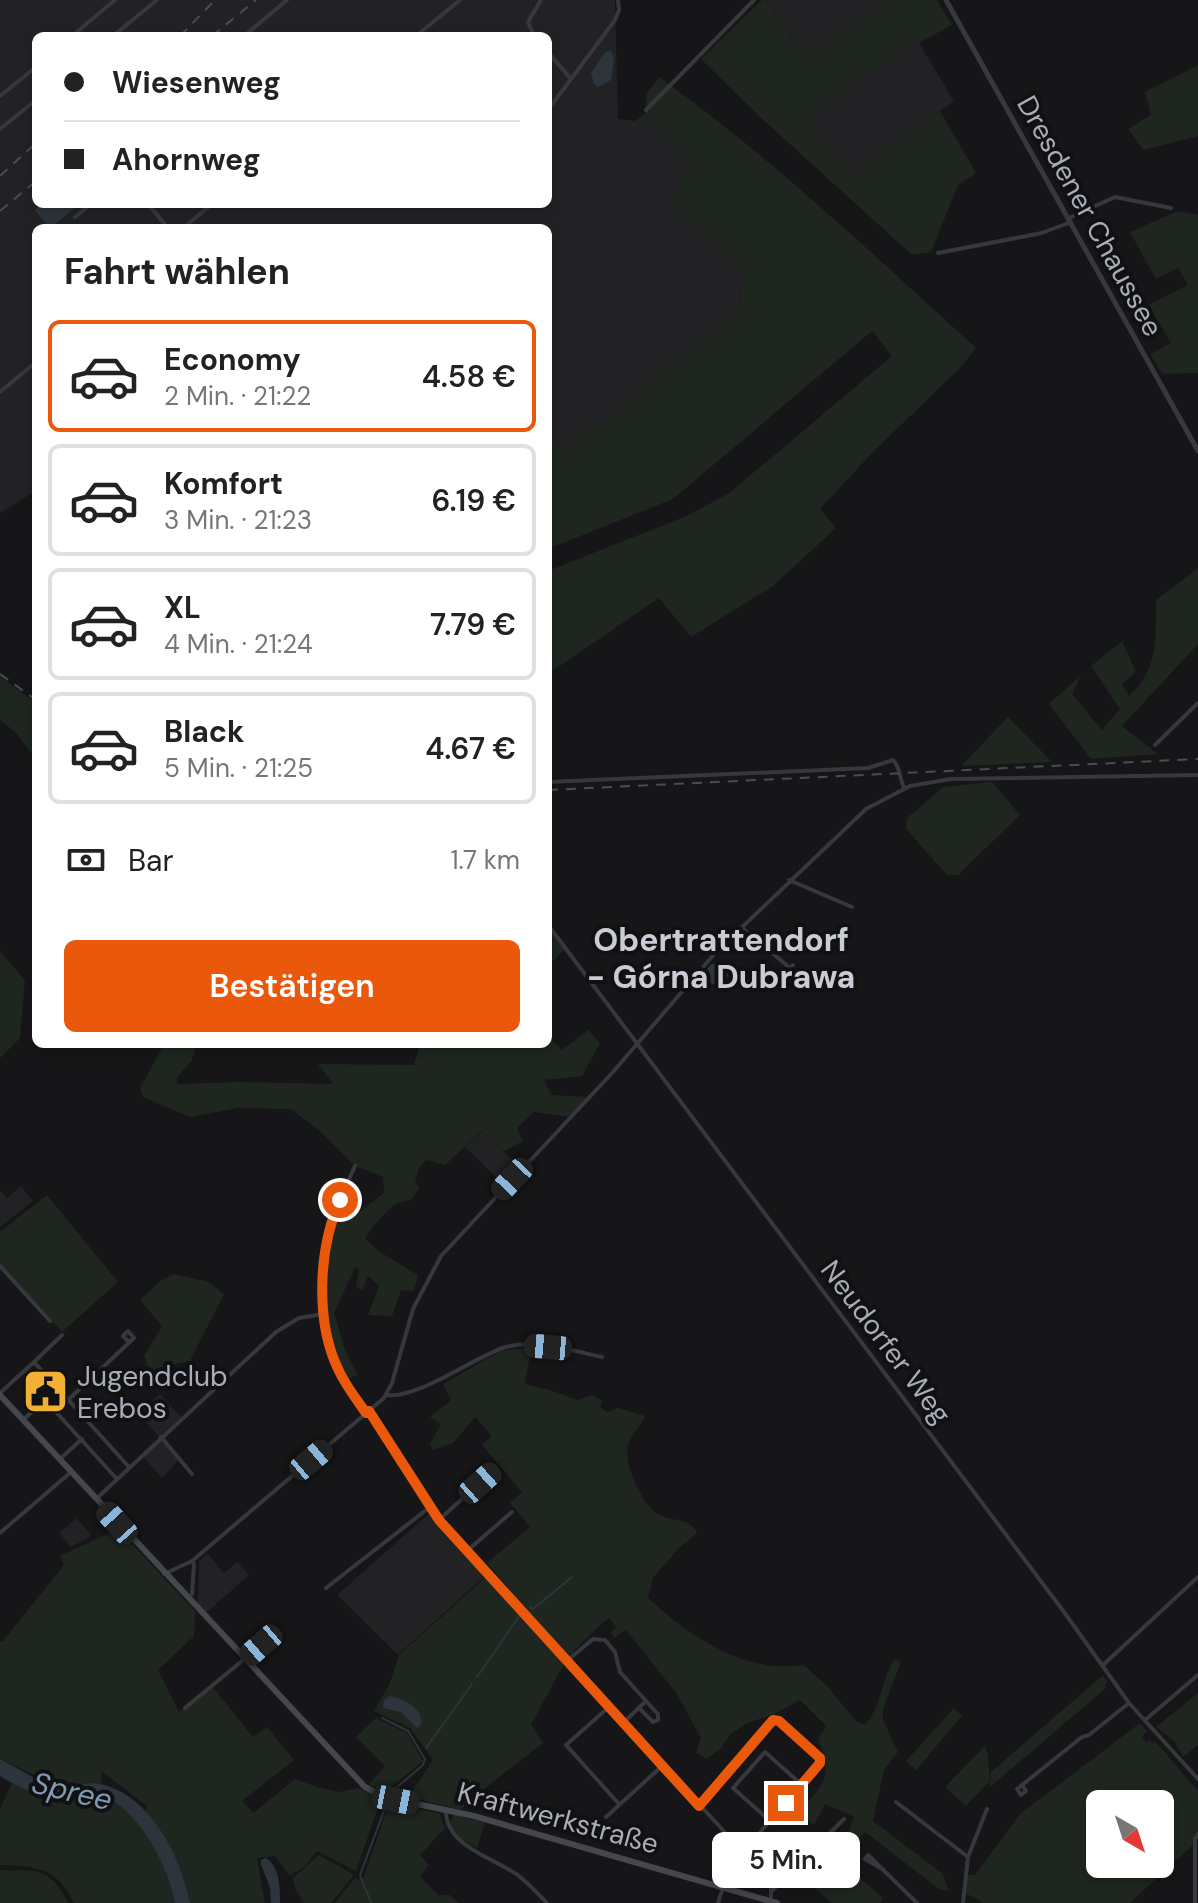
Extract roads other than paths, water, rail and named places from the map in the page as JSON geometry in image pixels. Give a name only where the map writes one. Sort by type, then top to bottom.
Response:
[{"type":"main road","name":"Kraftwerkstraße","points":[[0,1394],[365,1787],[384,1797],[447,1810],[774,1902]]},
{"type":"street","points":[[77,32],[115,0]]},
{"type":"street","points":[[118,32],[157,0]]},
{"type":"street","points":[[249,32],[287,0]]},
{"type":"street","points":[[421,32],[460,0]]},
{"type":"street","points":[[532,32],[528,22],[541,0]]},
{"type":"street","points":[[552,105],[615,20],[619,10],[618,0]]},
{"type":"street","points":[[646,110],[754,0]]},
{"type":"street","name":"Dresdener Chaussee","points":[[946,0],[1198,451]]},
{"type":"street","points":[[552,57],[571,79]]},
{"type":"street","points":[[0,96],[32,70]]},
{"type":"street","points":[[0,129],[32,103]]},
{"type":"street","points":[[938,253],[1042,233],[1115,197],[1171,208]]},
{"type":"street","points":[[75,217],[86,208]]},
{"type":"street","points":[[151,208],[165,224]]},
{"type":"street","points":[[188,224],[207,208]]},
{"type":"street","points":[[0,392],[32,365]]},
{"type":"street","points":[[1155,745],[1198,703]]},
{"type":"street","points":[[552,782],[868,768],[893,760],[905,788]]},
{"type":"street","points":[[164,1574],[192,1561],[387,1395],[413,1309],[440,1257],[636,1045],[695,975],[789,880],[866,809],[905,788],[928,781],[1198,775]]},
{"type":"street","points":[[789,880],[852,907]]},
{"type":"street","points":[[741,927],[790,968],[793,965]]},
{"type":"street","name":"Neudorfer Weg","points":[[552,930],[1129,1703],[1198,1779]]},
{"type":"street","points":[[355,1166],[338,1206],[324,1261],[322,1314],[338,1370],[439,1520],[743,1853],[773,1890],[774,1902]]},
{"type":"street","points":[[0,1266],[50,1321]]},
{"type":"street","points":[[96,1499],[286,1323],[315,1313],[322,1314]]},
{"type":"street","points":[[0,1394],[62,1335]]},
{"type":"street","points":[[68,1400],[129,1342]]},
{"type":"street","points":[[387,1395],[396,1396],[438,1380],[505,1347],[548,1347],[602,1357]]},
{"type":"street","points":[[34,1362],[129,1467]]},
{"type":"street","points":[[23,1420],[58,1388]]},
{"type":"street","points":[[45,1400],[117,1479]]},
{"type":"street","points":[[161,1437],[192,1474]]},
{"type":"street","points":[[60,1460],[82,1439]]},
{"type":"street","points":[[439,1520],[496,1468]]},
{"type":"street","points":[[0,1533],[71,1472]]},
{"type":"street","points":[[326,1588],[430,1507]]},
{"type":"street","points":[[468,1550],[512,1512]]},
{"type":"street","points":[[192,1561],[192,1594]]},
{"type":"street","points":[[1103,1665],[1198,1577]]},
{"type":"street","points":[[185,1708],[277,1632]]},
{"type":"street","points":[[568,1660],[593,1639],[605,1640],[615,1652],[620,1672],[658,1714],[658,1720],[653,1722],[639,1708]]},
{"type":"street","points":[[1144,1720],[1198,1675]]},
{"type":"street","points":[[624,1722],[646,1701]]},
{"type":"street","points":[[1022,1785],[1129,1703]]},
{"type":"street","points":[[610,1706],[566,1745],[619,1804]]},
{"type":"street","points":[[699,1806],[773,1720],[779,1721],[820,1758],[820,1763],[743,1853]]},
{"type":"street","points":[[770,1821],[733,1788],[765,1752],[802,1785]]},
{"type":"street","points":[[606,1817],[663,1765]]},
{"type":"street","points":[[896,1802],[968,1857]]},
{"type":"street","points":[[963,1903],[968,1857],[987,1809]]},
{"type":"street","points":[[447,1810],[447,1821],[457,1838],[519,1877],[547,1903]]},
{"type":"street","points":[[773,1890],[844,1819]]},
{"type":"street","points":[[1195,1903],[1195,1839],[1198,1834]]},
{"type":"street","points":[[884,1870],[917,1903]]},
{"type":"street","points":[[718,1903],[723,1887]]},
{"type":"water","points":[[611,51],[614,58],[611,80],[598,87],[591,73],[605,52]]},
{"type":"water","points":[[75,208],[55,224],[47,224],[35,210]]},
{"type":"water","points":[[717,963],[725,966],[728,974],[725,982],[717,985],[709,982],[706,974],[709,966]]},
{"type":"water","points":[[389,1696],[411,1704],[422,1723],[417,1728],[401,1712],[383,1708]]},
{"type":"water","name":"Spree","points":[[0,1759],[50,1784],[100,1784],[134,1800],[161,1830],[171,1848],[190,1903],[175,1903],[160,1858],[141,1828],[118,1805],[101,1797],[55,1798],[30,1792],[0,1776]]},
{"type":"water","points":[[266,1858],[277,1872],[280,1903],[271,1903],[270,1888],[261,1864],[261,1860]]},
{"type":"waterway","points":[[530,1607],[533,1609],[572,1577]]},
{"type":"waterway","points":[[477,1677],[520,1615]]},
{"type":"waterway","points":[[426,1748],[472,1684]]},
{"type":"waterway","points":[[382,1718],[408,1731],[425,1759],[423,1765],[390,1793]]},
{"type":"waterway","points":[[371,1903],[360,1875],[387,1803]]},
{"type":"railway","points":[[184,32],[215,0]]},
{"type":"railway","points":[[217,32],[256,0]]},
{"type":"railway","points":[[0,176],[32,147]]},
{"type":"railway","points":[[0,211],[32,184]]},
{"type":"railway","points":[[0,674],[32,697]]},
{"type":"railway","points":[[552,790],[1198,759]]},
{"type":"place","name":"Jugendclub Erebos","points":[[46,1392]]},
{"type":"district","name":"Obertrattendorf - Górna Dubrawa","points":[[721,958]]}]
